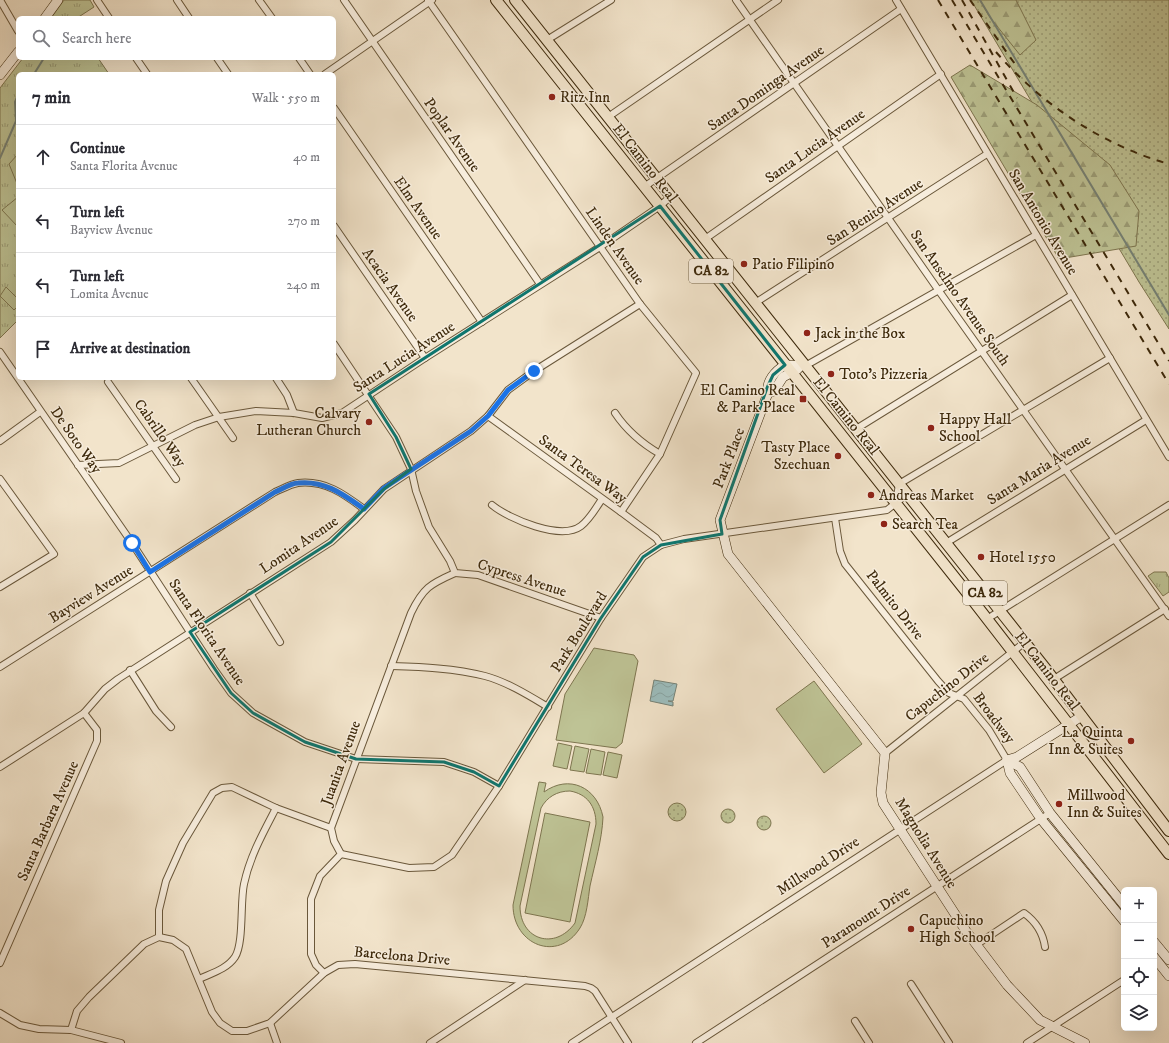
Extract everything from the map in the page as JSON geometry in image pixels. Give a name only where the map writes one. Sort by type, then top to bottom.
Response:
[{"type":"main road","points":[[46,16],[58,0]]},
{"type":"main road","name":"El Camino Real","points":[[496,0],[1013,651],[1169,854]]},
{"type":"main road","name":"El Camino Real","points":[[515,0],[1025,642],[1169,831]]},
{"type":"main road","points":[[0,75],[16,55]]},
{"type":"main road","points":[[788,368],[805,366]]},
{"type":"main road","name":"Park Place","points":[[722,534],[720,520],[768,393],[767,388],[773,375],[788,368]]},
{"type":"main road","points":[[722,534],[728,554],[885,753]]},
{"type":"main road","name":"Millwood Drive","points":[[1007,760],[1017,757],[1082,716]]},
{"type":"main road","name":"Magnolia Avenue","points":[[885,753],[882,798],[937,887],[976,945],[1029,1010],[1052,1027],[1085,1043]]},
{"type":"main road","name":"Broadway","points":[[1007,760],[1020,767],[1050,813],[1121,901]]},
{"type":"main road","name":"Broadway","points":[[1007,760],[1010,773],[1041,819],[1121,918]]},
{"type":"main road","points":[[1157,945],[1168,955]]},
{"type":"main road","points":[[1157,961],[1169,976]]},
{"type":"street","points":[[0,0],[16,28]]},
{"type":"street","points":[[97,0],[108,16]]},
{"type":"street","points":[[177,0],[189,16]]},
{"type":"street","points":[[259,0],[271,16]]},
{"type":"street","name":"Poplar Avenue","points":[[344,0],[540,284]]},
{"type":"street","points":[[547,40],[611,0]]},
{"type":"street","name":"San Anselmo Avenue South","points":[[736,0],[1113,539],[1169,616]]},
{"type":"street","points":[[608,118],[778,0]]},
{"type":"street","name":"San Antonio Avenue","points":[[896,0],[1169,457]]},
{"type":"street","points":[[328,72],[430,1]]},
{"type":"street","name":"Linden Avenue","points":[[430,1],[640,304],[696,373],[660,454],[621,512]]},
{"type":"street","name":"Santa Dominga Avenue","points":[[644,187],[902,9]]},
{"type":"street","points":[[137,60],[146,72]]},
{"type":"street","points":[[218,60],[227,72]]},
{"type":"street","points":[[300,60],[309,72]]},
{"type":"street","name":"Santa Lucia Avenue","points":[[705,239],[941,74]]},
{"type":"street","name":"Elm Avenue","points":[[336,111],[482,322]]},
{"type":"street","name":"San Benito Avenue","points":[[755,303],[987,154]]},
{"type":"street","name":"Santa Lucia Avenue","points":[[78,466],[119,463],[195,425],[218,417],[256,411],[294,413],[322,418],[332,417],[342,413],[369,394],[600,247],[660,206],[671,196]]},
{"type":"street","name":"Acacia Avenue","points":[[336,229],[425,358]]},
{"type":"street","points":[[805,366],[1036,235]]},
{"type":"street","points":[[856,429],[1072,295]]},
{"type":"street","name":"Lomita Avenue","points":[[0,767],[84,713],[105,689],[130,670],[331,542],[355,520],[384,488],[471,431],[488,416],[508,390],[560,354],[640,304]]},
{"type":"street","name":"Cypress Avenue","points":[[336,347],[369,394],[396,437],[411,469],[416,491],[429,527],[450,561],[455,573],[478,575],[601,618]]},
{"type":"street","name":"De Soto Way","points":[[0,352],[16,371]]},
{"type":"street","points":[[896,503],[899,484],[1110,358]]},
{"type":"street","name":"De Soto Way","points":[[21,380],[40,412],[132,543]]},
{"type":"street","points":[[192,380],[233,438]]},
{"type":"street","points":[[277,380],[288,395],[294,413]]},
{"type":"street","name":"Cabrillo Way","points":[[108,382],[176,479]]},
{"type":"street","points":[[0,441],[40,412]]},
{"type":"street","points":[[615,413],[623,425],[641,443],[660,454]]},
{"type":"street","name":"Santa Teresa Way","points":[[488,416],[656,538],[661,545]]},
{"type":"street","name":"Santa Maria Avenue","points":[[946,543],[1146,420]]},
{"type":"street","points":[[0,479],[54,554],[0,587]]},
{"type":"street","name":"Bayview Avenue","points":[[0,667],[275,492],[297,483],[322,483],[342,493],[364,509]]},
{"type":"street","name":"Park Boulevard","points":[[341,854],[409,868],[434,866],[452,855],[499,786],[601,618],[643,557],[661,545],[684,539],[887,510],[907,494]]},
{"type":"street","points":[[492,505],[501,513],[548,530],[559,532],[571,531],[581,526],[602,499]]},
{"type":"street","points":[[987,619],[1169,505]]},
{"type":"street","name":"Palmito Drive","points":[[835,518],[840,551],[845,564],[938,681],[949,693],[957,696]]},
{"type":"street","name":"Santa Florita Avenue","points":[[132,543],[231,693],[254,714],[305,742],[356,759],[444,762],[474,772],[499,786]]},
{"type":"street","name":"Juanita Avenue","points":[[341,854],[334,841],[331,828],[391,666],[419,596],[432,583],[455,573]]},
{"type":"street","points":[[250,593],[280,642]]},
{"type":"street","points":[[1054,679],[1165,609]]},
{"type":"street","name":"Capuchino Drive","points":[[885,753],[1025,642]]},
{"type":"street","points":[[391,666],[446,668],[486,676],[516,689],[548,707]]},
{"type":"street","points":[[130,670],[156,711],[171,727]]},
{"type":"street","name":"Broadway","points":[[957,696],[964,699],[989,730],[1007,760]]},
{"type":"street","name":"Santa Barbara Avenue","points":[[0,963],[97,741],[97,730],[84,713]]},
{"type":"street","name":"Millwood Drive","points":[[572,1043],[1007,760]]},
{"type":"street","points":[[71,1030],[77,1011],[89,997],[144,944],[159,937],[159,910],[166,881],[183,843],[213,793],[222,788],[232,787],[276,808],[331,828]]},
{"type":"street","points":[[199,979],[226,967],[236,956],[240,939],[243,886],[249,861],[276,808]]},
{"type":"street","name":"Paramount Drive","points":[[696,1043],[1050,813]]},
{"type":"street","points":[[324,973],[316,965],[311,954],[311,899],[320,876],[341,854]]},
{"type":"street","points":[[976,945],[1024,913],[1033,921],[1041,933],[1045,947]]},
{"type":"street","name":"Barcelona Drive","points":[[159,937],[173,940],[186,949],[212,1012],[220,1023],[232,1030],[247,1031],[270,1023],[324,973],[338,965],[355,964],[525,980],[591,988],[612,1017],[628,1043]]},
{"type":"street","points":[[1157,958],[1168,955]]},
{"type":"street","points":[[430,1043],[525,980]]},
{"type":"street","points":[[1027,1043],[1121,982]]},
{"type":"street","points":[[911,984],[949,1043]]},
{"type":"street","points":[[0,1013],[20,1025],[39,1029],[71,1030],[120,1043]]},
{"type":"street","points":[[855,1021],[869,1043]]},
{"type":"street","points":[[270,1023],[277,1043]]},
{"type":"highlighted area","points":[[660,206],[785,365],[773,375],[767,388],[720,520],[722,534],[661,545],[643,557],[601,618],[499,786],[474,772],[444,762],[356,759],[305,742],[253,713],[231,693],[190,632],[331,542],[384,489],[411,469],[396,437],[369,394]]},
{"type":"green space","points":[[64,0],[90,0],[94,7],[80,16],[52,16]]},
{"type":"green space","points":[[971,0],[1169,0],[1169,329],[1139,282]]},
{"type":"green space","points":[[980,0],[1016,0],[1036,40],[1020,55],[989,16]]},
{"type":"green space","points":[[21,60],[99,60],[108,72],[16,72],[16,322],[0,338],[0,88]]},
{"type":"green space","points":[[970,65],[1037,105],[1110,165],[1139,211],[1136,246],[1059,259],[951,77]]},
{"type":"green space","points":[[16,156],[16,181],[9,164]]},
{"type":"green space","points":[[16,199],[16,225],[2,210]]},
{"type":"green space","points":[[6,287],[16,297],[16,308],[14,310],[0,296]]},
{"type":"green space","points":[[1154,572],[1166,572],[1169,578],[1169,592],[1163,596],[1148,576]]},
{"type":"green space","points":[[594,648],[634,655],[638,661],[622,743],[616,748],[556,740],[565,694]]},
{"type":"green space","points":[[814,681],[862,744],[824,773],[776,709]]},
{"type":"green space","points":[[558,743],[572,746],[567,769],[553,766]]},
{"type":"green space","points":[[575,746],[589,749],[584,772],[570,770]]},
{"type":"green space","points":[[591,749],[605,752],[601,775],[586,773]]},
{"type":"green space","points":[[608,752],[622,755],[617,778],[603,775]]},
{"type":"green space","points":[[539,782],[546,783],[544,792],[563,784],[581,786],[595,798],[603,817],[600,843],[590,886],[587,908],[580,928],[571,939],[560,945],[549,947],[538,945],[528,939],[520,930],[515,919],[513,905]],"holes":[[[565,791],[576,793],[586,798],[592,806],[596,818],[596,824],[575,923],[567,932],[558,937],[549,939],[540,938],[532,934],[526,927],[522,918],[520,906],[541,808],[549,798],[557,793]]]},
{"type":"green space","points":[[677,803],[683,806],[686,812],[683,818],[677,821],[671,818],[668,812],[671,806]]},
{"type":"green space","points":[[728,809],[733,811],[735,816],[733,821],[728,823],[723,821],[721,816],[723,811]]},
{"type":"green space","points":[[545,813],[590,822],[570,922],[525,913]]},
{"type":"green space","points":[[764,816],[769,818],[771,823],[769,828],[764,830],[759,828],[757,823],[759,818]]},
{"type":"water","points":[[654,680],[677,684],[673,701],[668,701],[673,702],[673,706],[650,701]]},
{"type":"waterway","points":[[980,0],[1169,315]]},
{"type":"waterway","points":[[35,72],[43,60]]},
{"type":"waterway","points":[[16,100],[16,121]]},
{"type":"waterway","points":[[0,158],[16,121]]},
{"type":"railway","points":[[938,0],[1169,384]]},
{"type":"railway","points":[[952,0],[1169,361]]},
{"type":"railway","points":[[962,0],[1017,98]]},
{"type":"railway","points":[[970,0],[1017,67]]},
{"type":"railway","points":[[996,52],[1033,89],[1074,120],[1120,146],[1169,164]]},
{"type":"place","name":"Ritz Inn","points":[[552,97]]},
{"type":"place","name":"Patio Filipino","points":[[744,264]]},
{"type":"place","name":"Jack in the Box","points":[[807,333]]},
{"type":"place","name":"Toto's Pizzeria","points":[[831,374]]},
{"type":"place","name":"El Camino Real & Park Place","points":[[803,399]]},
{"type":"place","name":"Calvary Lutheran Church","points":[[369,422]]},
{"type":"place","name":"Happy Hall School","points":[[931,428]]},
{"type":"place","name":"Tasty Place Szechuan","points":[[838,456]]},
{"type":"place","name":"Andreas Market","points":[[871,495]]},
{"type":"place","name":"Search Tea","points":[[884,524]]},
{"type":"place","name":"Hotel 1550","points":[[981,557]]},
{"type":"place","name":"La Quinta Inn & Suites","points":[[1131,741]]},
{"type":"place","name":"Millwood Inn & Suites","points":[[1059,804]]},
{"type":"place","name":"Capuchino High School","points":[[911,929]]},
{"type":"route","points":[[132,543],[150,572],[275,492],[297,483],[322,483],[342,493],[364,509],[384,488],[471,431],[488,416],[508,390],[534,371]]}]
